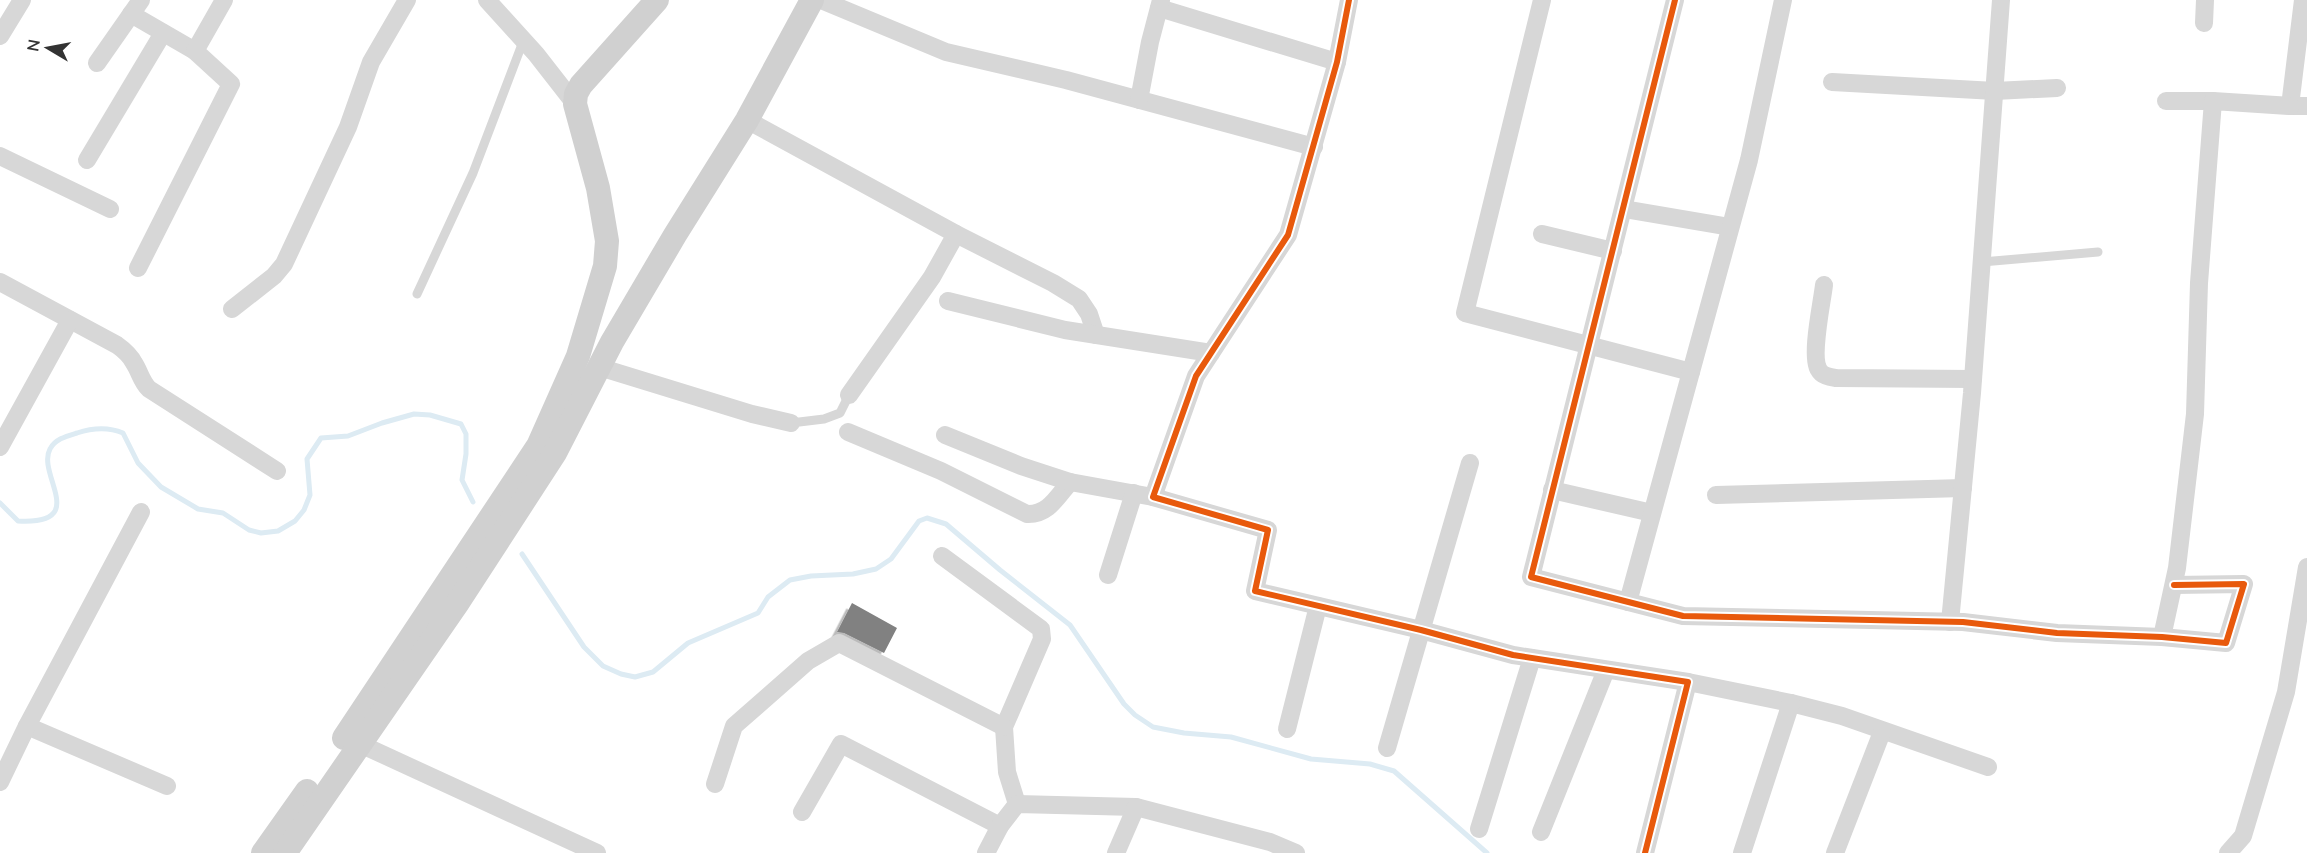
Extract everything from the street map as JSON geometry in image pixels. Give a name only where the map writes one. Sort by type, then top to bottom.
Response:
[{"type":"main road","points":[[263,853],[329,761],[538,446],[578,356],[605,266],[607,241],[598,189],[575,104],[576,94],[581,85],[657,0]]},
{"type":"main road","points":[[285,853],[457,604],[555,453],[599,367],[675,235],[747,120],[812,0]]},
{"type":"street","points":[[0,36],[22,0]]},
{"type":"street","points":[[195,51],[224,0]]},
{"type":"street","points":[[232,309],[274,276],[284,264],[348,127],[371,62],[407,0]]},
{"type":"street","points":[[487,0],[524,39],[575,104]]},
{"type":"street","points":[[821,0],[946,52],[1066,80],[1314,147]]},
{"type":"street","points":[[1153,497],[1196,376],[1288,235],[1337,62],[1349,0]]},
{"type":"street","points":[[1542,0],[1466,313],[1588,343],[1691,372]]},
{"type":"street","points":[[1675,0],[1531,577],[1683,616],[1950,622],[2057,633],[2162,637],[2226,643],[2244,584],[2174,585]]},
{"type":"street","points":[[1628,602],[1749,160],[1784,0]]},
{"type":"street","points":[[1950,622],[1973,379],[2001,0]]},
{"type":"street","points":[[2204,23],[2205,0]]},
{"type":"street","points":[[2166,101],[2298,106],[2303,0]]},
{"type":"street","points":[[1139,100],[1160,4],[1337,62]]},
{"type":"street","points":[[98,63],[136,7],[163,33],[195,51],[231,84],[138,268]]},
{"type":"street","points":[[87,160],[163,33]]},
{"type":"street","points":[[1832,82],[1995,91],[2057,88]]},
{"type":"street","points":[[2162,637],[2174,585],[2195,414],[2199,283],[2213,101]]},
{"type":"street","points":[[747,120],[1079,299],[1089,314],[1096,335]]},
{"type":"street","points":[[0,156],[110,209]]},
{"type":"street","points":[[1624,209],[1730,227]]},
{"type":"street","points":[[849,395],[932,277],[956,234]]},
{"type":"street","points":[[1542,234],[1613,251]]},
{"type":"street","points":[[0,282],[117,345],[134,362],[143,383],[157,395],[277,471]]},
{"type":"street","points":[[1824,285],[1815,357],[1818,370],[1824,375],[1836,378],[1973,379]]},
{"type":"street","points":[[948,302],[1065,330],[1211,353]]},
{"type":"street","points":[[0,447],[70,320]]},
{"type":"street","points":[[599,367],[752,414],[790,423]]},
{"type":"street","points":[[848,432],[941,471],[1027,514],[1036,515],[1047,510],[1070,482]]},
{"type":"street","points":[[945,435],[1021,466],[1070,482],[1153,497],[1268,530],[1255,591],[1421,630],[1513,655],[1688,682],[1791,703],[1842,717],[1988,767]]},
{"type":"street","points":[[1387,748],[1470,463]]},
{"type":"street","points":[[1716,495],[1963,488]]},
{"type":"street","points":[[1552,490],[1652,513]]},
{"type":"street","points":[[1108,574],[1134,493]]},
{"type":"street","points":[[0,782],[27,726],[141,512]]},
{"type":"street","points":[[942,556],[1041,629],[1042,639],[1004,727],[1007,772],[1017,804]]},
{"type":"street","points":[[2228,853],[2243,836],[2286,692],[2307,567]]},
{"type":"street","points":[[1287,729],[1318,606]]},
{"type":"street","points":[[715,784],[734,726],[808,661],[838,643],[1004,727]]},
{"type":"street","points":[[1479,829],[1532,658]]},
{"type":"street","points":[[1541,831],[1606,670]]},
{"type":"street","points":[[1645,853],[1688,682]]},
{"type":"street","points":[[1742,853],[1791,703]]},
{"type":"street","points":[[27,726],[167,786]]},
{"type":"street","points":[[1835,853],[1882,732]]},
{"type":"street","points":[[360,744],[597,853]]},
{"type":"street","points":[[802,812],[841,744],[1000,826]]},
{"type":"street","points":[[1017,804],[1136,807],[1267,847],[1296,853]]},
{"type":"street","points":[[986,853],[1000,826],[1017,804]]},
{"type":"street","points":[[1116,853],[1136,807]]},
{"type":"lane","points":[[417,294],[473,173],[524,39]]},
{"type":"lane","points":[[1982,262],[2098,252]]},
{"type":"lane","points":[[790,423],[824,419],[840,413],[849,395]]},
{"type":"building","points":[[852,603],[897,628],[884,653],[844,633],[837,632]]},
{"type":"waterway","points":[[0,503],[18,521],[40,520],[52,515],[57,507],[49,471],[50,449],[58,440],[69,435],[106,429],[123,433],[138,463],[161,487],[198,509],[223,513],[249,530],[261,533],[278,531],[295,521],[304,510],[310,495],[307,459],[321,438],[348,436],[414,414],[430,415],[461,424],[466,434],[462,480],[473,502]]},
{"type":"waterway","points":[[522,554],[584,647],[603,666],[635,677],[653,672],[688,643],[758,613],[768,597],[790,580],[811,576],[853,574],[876,569],[891,559],[919,521],[927,518],[946,524],[1070,625],[1124,704],[1153,727],[1184,733],[1231,737],[1311,759],[1370,764],[1394,771],[1487,853]]},
{"type":"cycle path","points":[[1349,0],[1337,62],[1288,235],[1196,376],[1153,497],[1268,530],[1255,591],[1421,630],[1513,655],[1688,682],[1645,853]]},
{"type":"cycle path","points":[[1675,0],[1531,577],[1683,616],[1963,622],[2057,633],[2162,637],[2226,643],[2244,584],[2174,585]]}]
